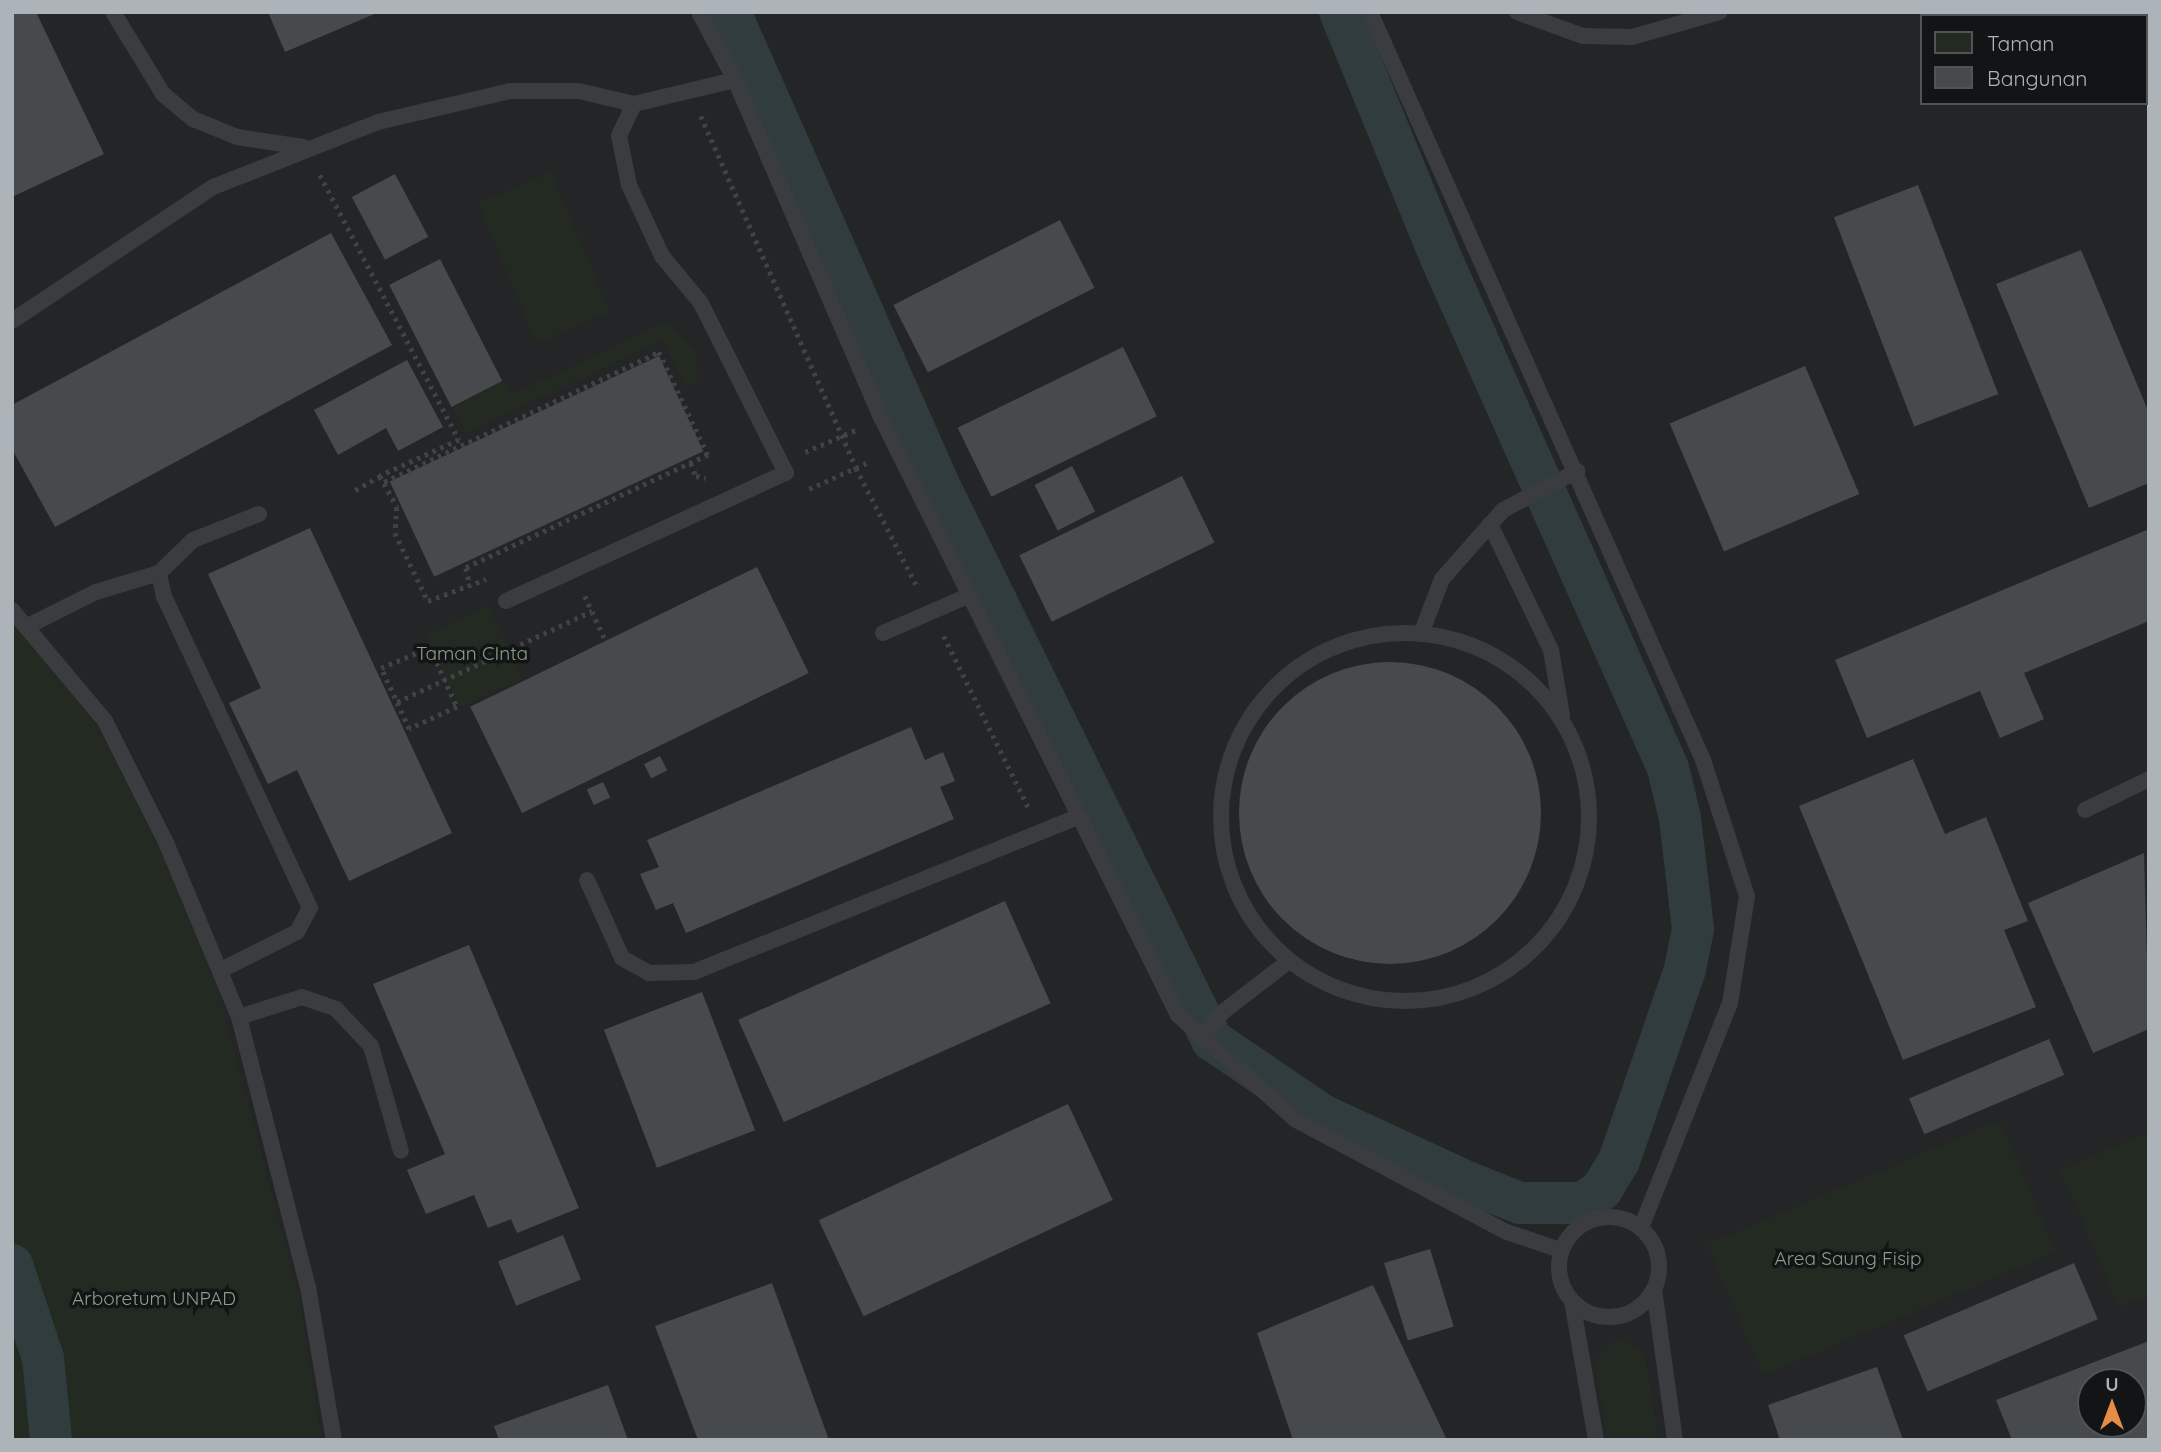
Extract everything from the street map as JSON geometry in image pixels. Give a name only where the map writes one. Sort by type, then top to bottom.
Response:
[{"type":"lane","points":[[113,12],[163,94],[193,119],[237,137],[306,148]]},
{"type":"lane","points":[[699,12],[735,80],[882,419],[1178,1015],[1201,1039],[1296,1120],[1497,1227],[1560,1250]]},
{"type":"lane","points":[[1370,12],[1577,471],[1703,760],[1747,896],[1730,1003],[1641,1228]]},
{"type":"lane","points":[[1517,12],[1583,36],[1632,37],[1720,12]]},
{"type":"lane","points":[[12,321],[169,212],[306,148],[379,122],[510,90],[579,90],[634,104],[735,80]]},
{"type":"lane","points":[[506,601],[786,473],[701,303],[662,256],[629,186],[619,136],[634,104]]},
{"type":"lane","points":[[1421,634],[1442,579],[1503,510],[1577,471]]},
{"type":"lane","points":[[28,626],[96,592],[159,573],[193,540],[259,514]]},
{"type":"lane","points":[[1490,524],[1551,650],[1562,719]]},
{"type":"lane","points":[[159,573],[164,597],[310,908],[297,932],[221,970]]},
{"type":"lane","points":[[883,634],[933,614],[970,595]]},
{"type":"lane","points":[[12,610],[105,720],[221,970],[239,1017],[308,1287],[334,1440]]},
{"type":"lane","points":[[1421,634],[1462,641],[1501,658],[1535,685],[1562,719],[1583,766],[1591,817],[1585,855],[1562,914],[1528,954],[1485,982],[1436,998],[1384,1000],[1334,987],[1289,961],[1254,923],[1229,877],[1219,826],[1224,774],[1243,726],[1275,684],[1317,654],[1421,634]]},
{"type":"lane","points":[[2085,810],[2149,779]]},
{"type":"lane","points":[[587,880],[622,958],[649,973],[694,972],[1081,816]]},
{"type":"lane","points":[[1201,1039],[1224,1011],[1289,961]]},
{"type":"lane","points":[[239,1017],[302,997],[336,1009],[371,1046],[401,1152]]},
{"type":"lane","points":[[1596,1440],[1572,1301],[1559,1277],[1560,1250],[1573,1230],[1595,1218],[1619,1218],[1641,1228],[1657,1256],[1654,1289],[1675,1440]]},
{"type":"lane","points":[[1572,1301],[1606,1317],[1642,1305],[1654,1289]]},
{"type":"path","points":[[689,90],[842,436],[1041,832]]},
{"type":"path","points":[[306,148],[459,440],[380,476]]},
{"type":"path","points":[[384,482],[659,352],[708,455],[466,568],[469,582]]},
{"type":"path","points":[[807,451],[842,436]]},
{"type":"path","points":[[691,463],[696,476],[715,474]]},
{"type":"path","points":[[583,592],[605,639]]},
{"type":"path","points":[[397,702],[592,611]]},
{"type":"path","points":[[429,647],[457,707],[409,729],[397,702],[381,668],[429,647]]},
{"type":"shaded area","points":[[12,12],[2149,12],[2149,1440],[12,1440]]},
{"type":"green space","points":[[551,172],[610,312],[537,343],[477,203]]},
{"type":"green space","points":[[666,322],[696,352],[698,381],[686,387],[663,340],[466,433],[453,407],[503,381],[511,395]]},
{"type":"green space","name":"Taman CInta","points":[[488,605],[523,677],[460,708],[425,636]]},
{"type":"green space","name":"Arboretum UNPAD","points":[[12,620],[96,724],[164,858],[217,986],[299,1295],[322,1440],[12,1440]]},
{"type":"green space","name":"Area Saung Fisip","points":[[2000,1120],[2056,1252],[1763,1376],[1707,1244]]},
{"type":"green space","points":[[2149,1132],[2149,1295],[2119,1307],[2060,1170]]},
{"type":"green space","points":[[1626,1340],[1645,1354],[1659,1440],[1607,1440],[1595,1360],[1611,1342]]},
{"type":"building","points":[[12,12],[36,12],[104,154],[12,197]]},
{"type":"building","points":[[268,12],[379,12],[285,52]]},
{"type":"building","points":[[395,174],[428,237],[385,260],[352,197]]},
{"type":"building","points":[[1918,185],[1998,394],[1914,426],[1834,217]]},
{"type":"building","points":[[1060,220],[1095,288],[928,373],[893,305]]},
{"type":"building","points":[[331,233],[392,345],[55,527],[12,449],[12,405]]},
{"type":"building","points":[[2081,250],[2149,413],[2149,483],[2089,508],[1996,284]]},
{"type":"building","points":[[440,259],[502,381],[451,407],[389,285]]},
{"type":"building","points":[[1123,347],[1157,416],[991,497],[958,428]]},
{"type":"building","points":[[659,356],[703,451],[434,577],[390,482]]},
{"type":"building","points":[[407,360],[443,427],[398,451],[386,428],[338,455],[314,410]]},
{"type":"building","points":[[1805,366],[1859,494],[1724,551],[1670,423]]},
{"type":"building","points":[[1072,466],[1095,511],[1058,531],[1035,485]]},
{"type":"building","points":[[1182,476],[1214,543],[1052,622],[1019,555]]},
{"type":"building","points":[[310,528],[452,833],[349,881],[297,770],[268,784],[229,703],[261,688],[208,574]]},
{"type":"building","points":[[2149,529],[2149,621],[2024,673],[2044,719],[2000,738],[1980,691],[1867,738],[1835,660]]},
{"type":"building","points":[[757,567],[809,673],[522,813],[470,707]]},
{"type":"building","points":[[1390,662],[1419,665],[1448,673],[1474,687],[1497,706],[1516,729],[1530,755],[1538,784],[1541,813],[1538,842],[1530,871],[1516,897],[1497,920],[1474,939],[1448,953],[1419,961],[1390,964],[1361,961],[1332,953],[1306,939],[1283,920],[1264,897],[1250,871],[1242,842],[1239,813],[1242,784],[1250,755],[1264,729],[1283,706],[1306,687],[1332,673],[1361,665]]},
{"type":"building","points":[[911,727],[925,760],[943,752],[955,781],[940,787],[954,819],[686,933],[673,903],[656,910],[640,874],[659,867],[647,840]]},
{"type":"building","points":[[660,756],[667,770],[651,778],[644,764]]},
{"type":"building","points":[[1913,759],[1945,834],[1986,817],[2028,921],[2004,930],[2036,1007],[1903,1060],[1799,806]]},
{"type":"building","points":[[603,782],[610,797],[594,805],[587,790]]},
{"type":"building","points":[[2144,853],[2149,1029],[2093,1053],[2028,903]]},
{"type":"building","points":[[1005,901],[1051,1003],[784,1122],[738,1020]]},
{"type":"building","points":[[469,945],[579,1208],[517,1233],[511,1219],[488,1228],[474,1195],[426,1214],[407,1170],[445,1154],[373,984]]},
{"type":"building","points":[[702,992],[755,1130],[657,1168],[604,1030]]},
{"type":"building","points":[[2049,1039],[2064,1075],[1924,1134],[1909,1098]]},
{"type":"building","points":[[1068,1104],[1113,1200],[864,1316],[819,1220]]},
{"type":"building","points":[[563,1235],[581,1280],[516,1306],[498,1261]]},
{"type":"building","points":[[1430,1249],[1454,1326],[1408,1340],[1384,1263]]},
{"type":"building","points":[[2074,1263],[2098,1319],[1928,1391],[1904,1335]]},
{"type":"building","points":[[772,1283],[829,1440],[698,1440],[655,1326]]},
{"type":"building","points":[[1373,1285],[1447,1440],[1293,1440],[1257,1333]]},
{"type":"building","points":[[2149,1341],[2149,1440],[2012,1440],[1996,1400],[2077,1369],[2077,1438],[2147,1438],[2147,1368],[2079,1368]]},
{"type":"building","points":[[1877,1367],[1903,1440],[1780,1440],[1768,1405]]},
{"type":"building","points":[[608,1385],[628,1440],[499,1440],[494,1426]]},
{"type":"waterway","points":[[730,12],[939,485],[1212,1040],[1322,1115],[1467,1182],[1520,1203],[1583,1203],[1602,1189],[1619,1161],[1685,969],[1693,929],[1680,818],[1668,768],[1441,258],[1340,12]]},
{"type":"waterway","points":[[12,1265],[43,1358],[51,1440]]}]
